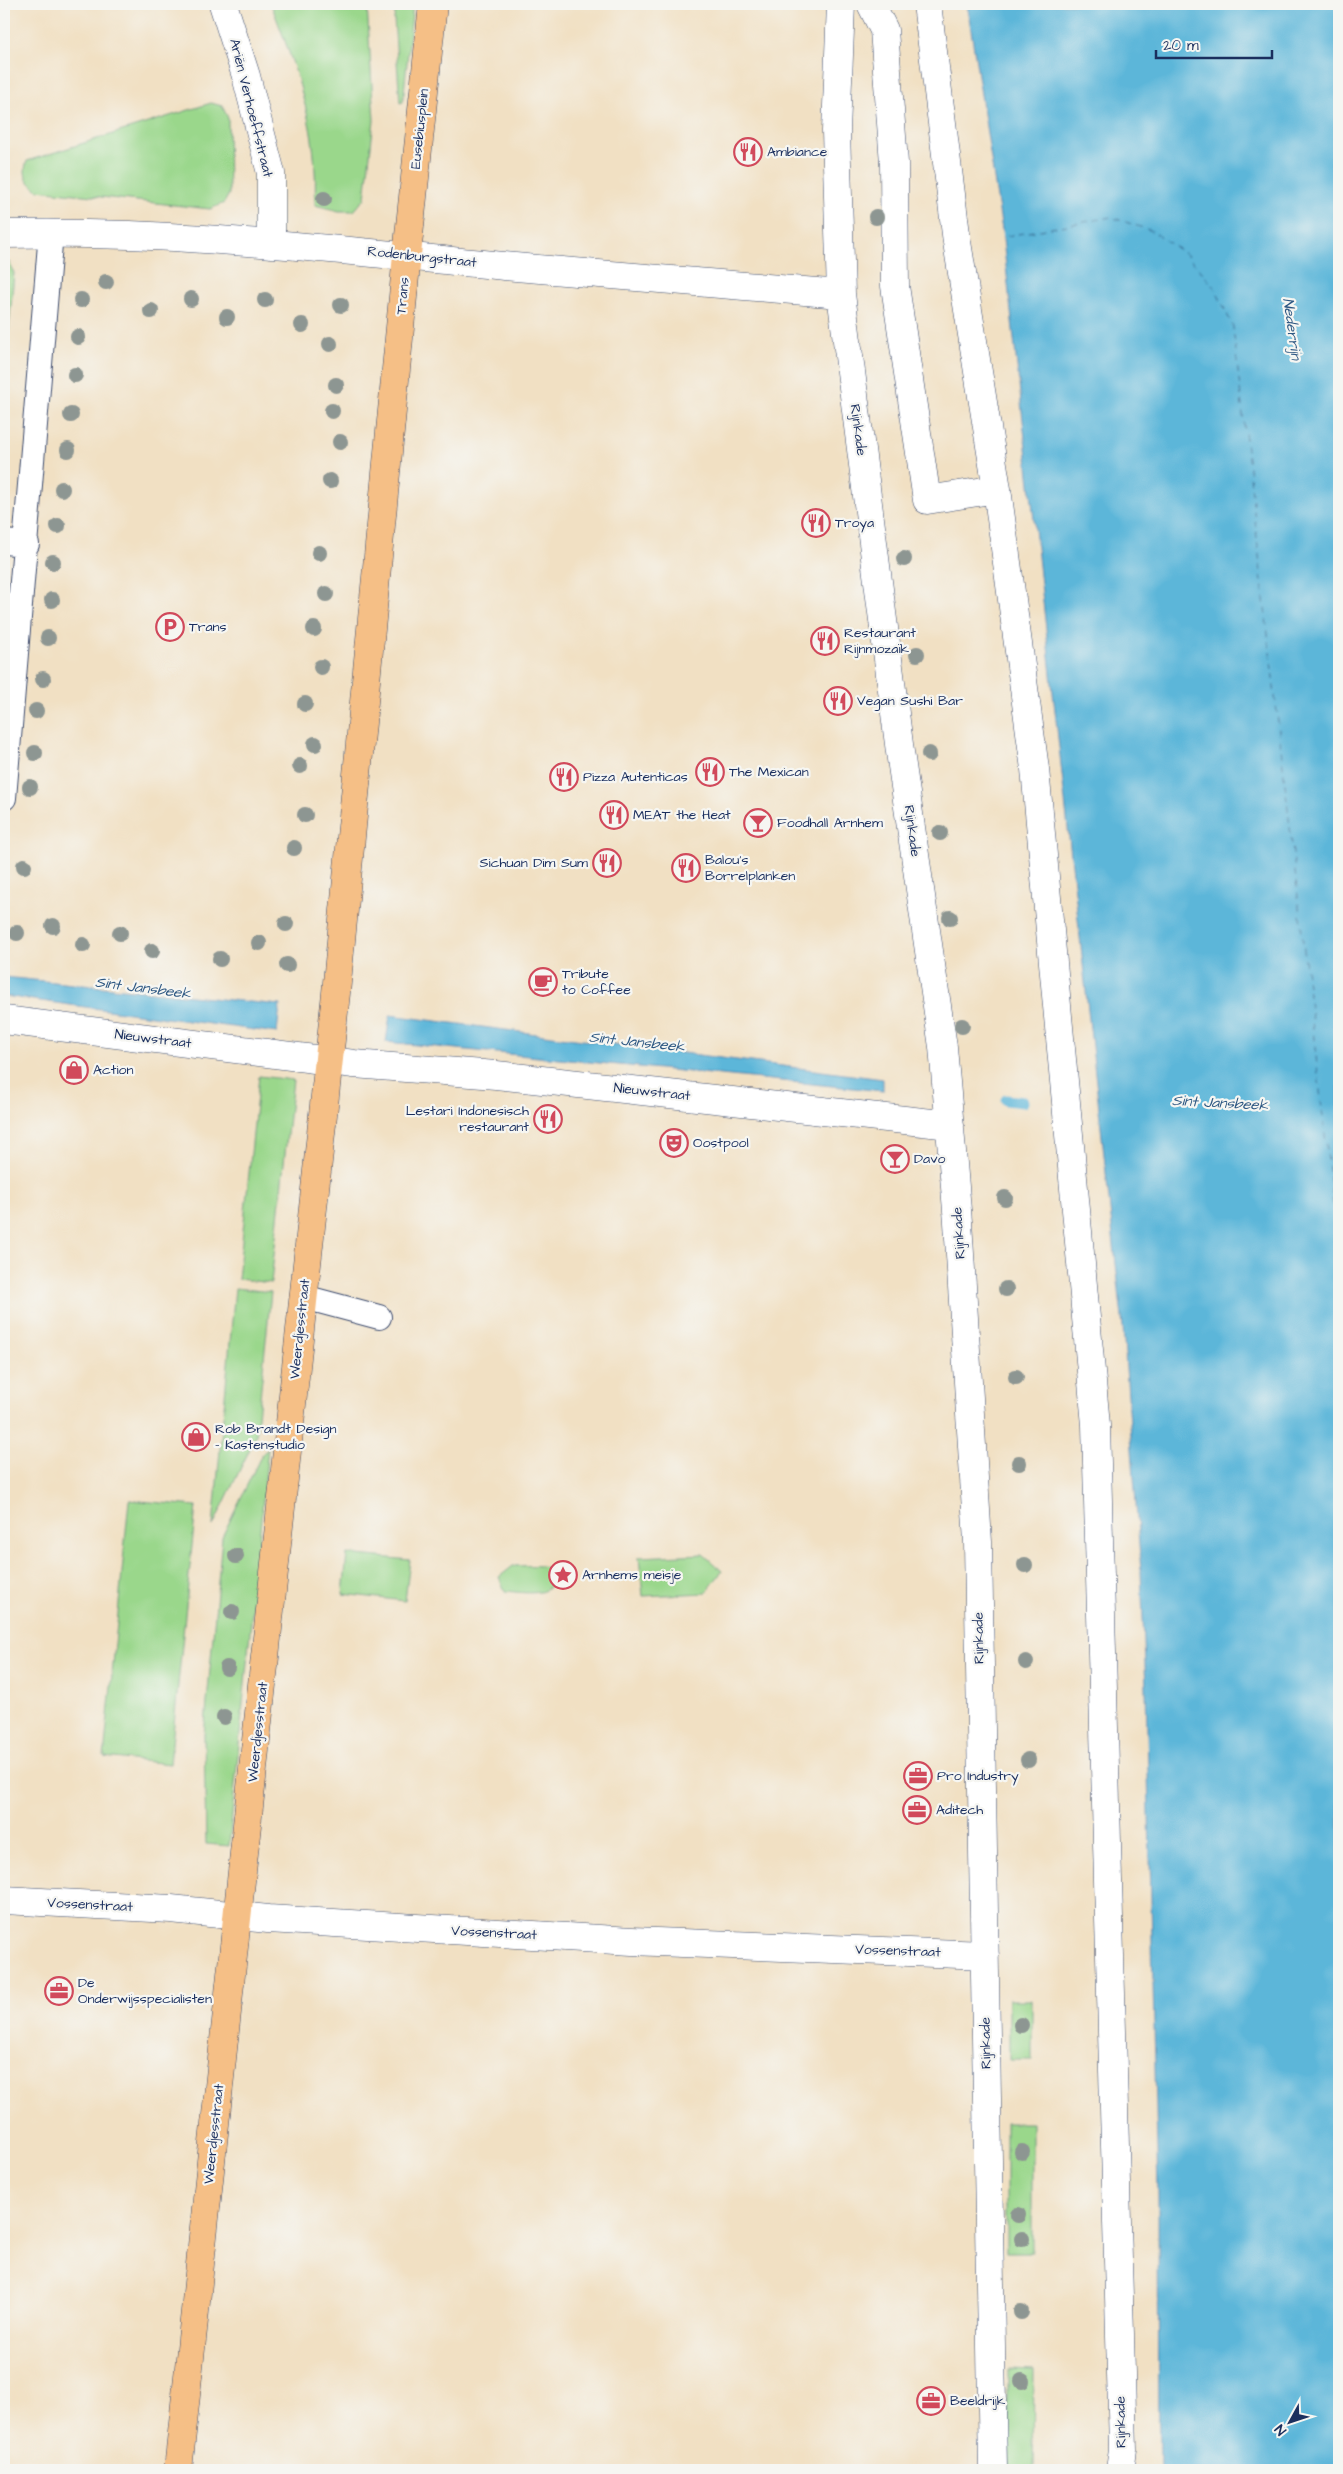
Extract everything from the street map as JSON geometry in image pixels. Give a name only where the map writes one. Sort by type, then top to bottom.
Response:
[{"type":"main road","name":"Eusebiusplein","points":[[407,255],[434,4]]},
{"type":"main road","name":"Trans","points":[[336,993],[407,255]]},
{"type":"main road","name":"Weerdjesstraat","points":[[178,2470],[336,993]]},
{"type":"street","name":"Ariën Verhoeffstraat","points":[[223,4],[246,76],[271,173],[271,244]]},
{"type":"street","name":"Rijnkade","points":[[841,4],[836,131],[840,294],[900,752],[943,1047],[978,1542],[993,2470]]},
{"type":"street","points":[[871,4],[884,30],[894,163],[895,286],[927,500],[997,489]]},
{"type":"street","name":"Rijnkade","points":[[927,4],[957,242],[997,489],[1035,769],[1096,1425],[1122,2449],[1120,2470]]},
{"type":"street","name":"Rodenburgstraat","points":[[4,234],[51,232],[138,235],[271,244],[840,294]]},
{"type":"street","name":"Nieuwstraat","points":[[4,1020],[329,1060],[496,1074],[950,1125]]},
{"type":"street","name":"Vossenstraat","points":[[4,1900],[171,1909],[238,1916],[632,1941],[984,1955]]},
{"type":"lane","points":[[4,798],[15,543],[51,232]]},
{"type":"lane","points":[[304,1297],[379,1317]]},
{"type":"green space","points":[[271,4],[367,4],[374,120],[365,198],[354,211],[339,211],[315,205],[315,179],[310,128],[300,86]]},
{"type":"green space","points":[[396,4],[413,4],[403,102],[400,103],[394,19]]},
{"type":"green space","points":[[211,103],[222,106],[228,118],[229,194],[224,203],[210,209],[38,190],[31,184],[25,174],[27,161]]},
{"type":"green space","points":[[4,262],[9,262],[14,273],[7,350],[4,351]]},
{"type":"green space","points":[[259,1076],[293,1080],[271,1283],[238,1279]]},
{"type":"green space","points":[[235,1288],[271,1292],[256,1436],[213,1526]]},
{"type":"green space","points":[[268,1449],[229,1846],[206,1844],[204,1735],[222,1537],[262,1454]]},
{"type":"green space","points":[[129,1500],[196,1506],[170,1764],[104,1757]]},
{"type":"green space","points":[[347,1554],[410,1560],[405,1601],[343,1594]]},
{"type":"green space","points":[[703,1554],[722,1571],[706,1593],[643,1596],[639,1557]]},
{"type":"green space","points":[[513,1566],[541,1566],[546,1568],[552,1575],[552,1583],[540,1592],[505,1591],[499,1577]]},
{"type":"green space","points":[[1009,2000],[1032,2000],[1032,2060],[1009,2060]]},
{"type":"green space","points":[[1006,2123],[1032,2123],[1032,2252],[1006,2252]]},
{"type":"green space","points":[[1008,2369],[1034,2370],[1033,2470],[1008,2470]]},
{"type":"water","name":"Nederrijn","points":[[967,4],[1339,4],[1339,2470],[1159,2470],[1158,2193],[1146,1688],[1141,1572],[1123,1327],[1002,230]]},
{"type":"water","points":[[4,977],[280,1005],[277,1033],[4,996]]},
{"type":"water","points":[[390,1015],[883,1079],[883,1091],[386,1042]]},
{"type":"waterway","name":"Sint Jansbeek","points":[[1006,1100],[1023,1102]]},
{"type":"ferry route","points":[[1007,236],[1111,217],[1152,231],[1187,255],[1215,288],[1233,327],[1339,1258]]},
{"type":"place","name":"Ambiance","points":[[748,152]]},
{"type":"place","name":"Troya","points":[[816,523]]},
{"type":"place","name":"Trans","points":[[170,627]]},
{"type":"place","name":"Restaurant Rijnmozaïk","points":[[825,641]]},
{"type":"place","name":"Vegan Sushi Bar","points":[[838,701]]},
{"type":"place","name":"The Mexican","points":[[710,772]]},
{"type":"place","name":"Pizza Autenticas","points":[[564,777]]},
{"type":"place","name":"MEAT the Heat","points":[[614,815]]},
{"type":"place","name":"Foodhall Arnhem","points":[[758,823]]},
{"type":"place","name":"Sichuan Dim Sum","points":[[607,863]]},
{"type":"place","name":"Balou's Borrelplanken","points":[[686,868]]},
{"type":"place","name":"Tribute to Coffee","points":[[543,982]]},
{"type":"place","name":"Action","points":[[74,1070]]},
{"type":"place","name":"Lestari Indonesisch restaurant","points":[[548,1119]]},
{"type":"place","name":"Oostpool","points":[[674,1143]]},
{"type":"place","name":"Davo","points":[[895,1159]]},
{"type":"place","name":"Rob Brandt Design - Kastenstudio","points":[[196,1437]]},
{"type":"place","name":"Arnhems meisje","points":[[563,1575]]},
{"type":"place","name":"Pro Industry","points":[[918,1776]]},
{"type":"place","name":"Aditech","points":[[917,1810]]},
{"type":"place","name":"De Onderwijsspecialisten","points":[[59,1991]]},
{"type":"place","name":"Beeldrijk","points":[[931,2401]]}]
